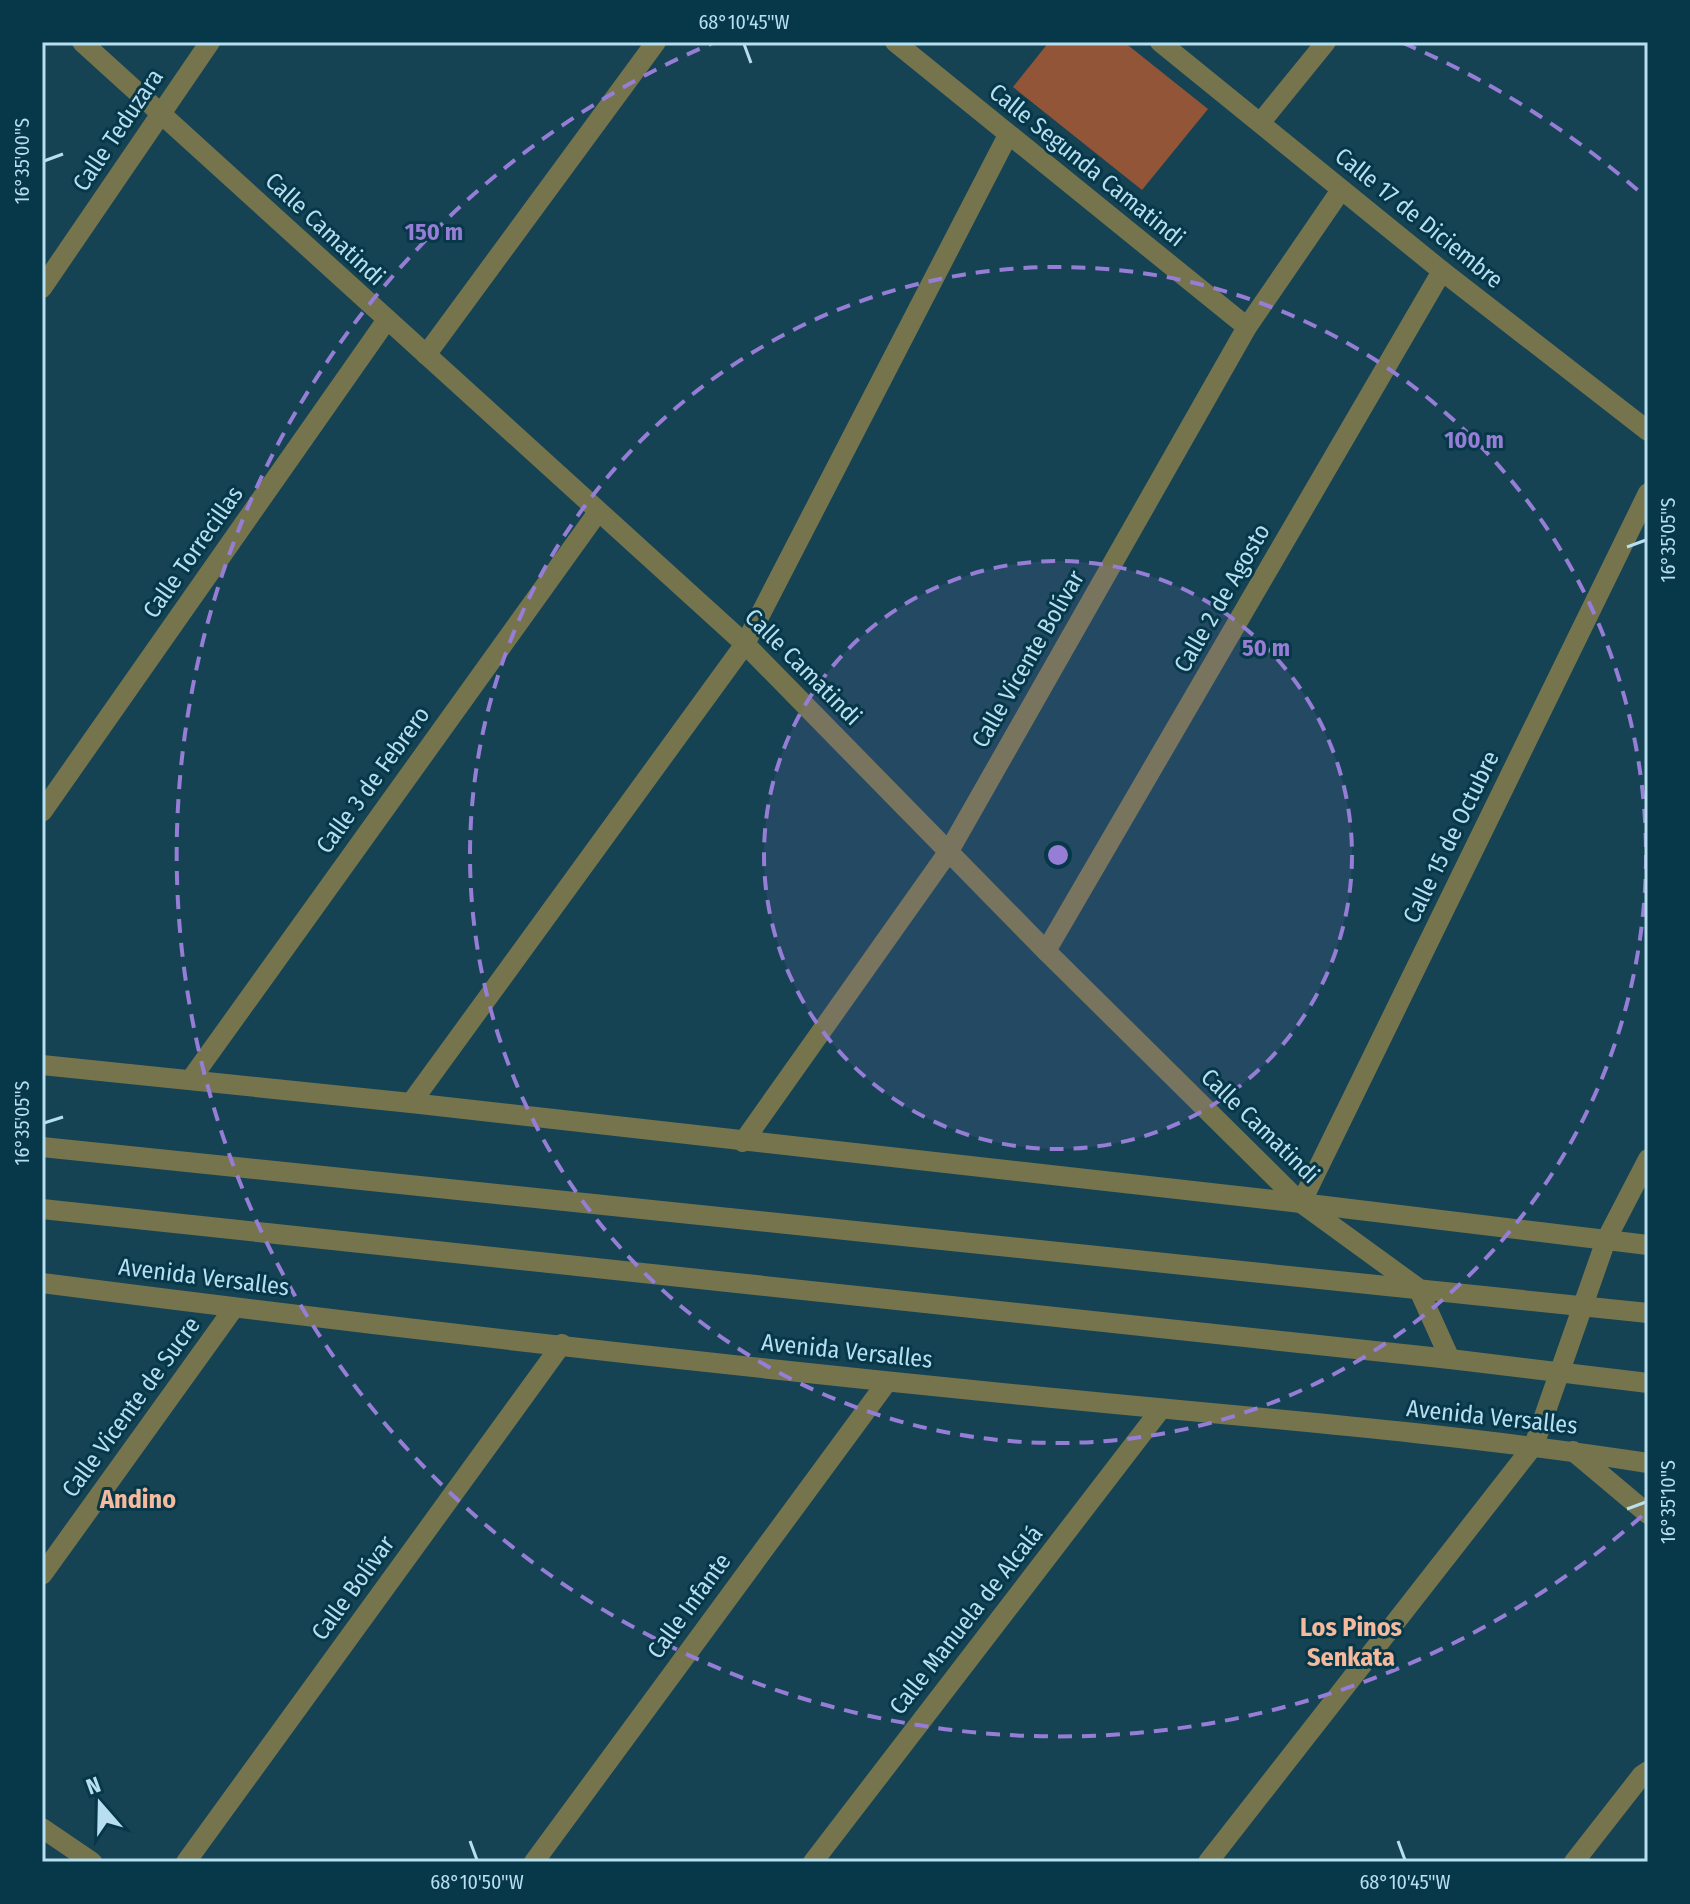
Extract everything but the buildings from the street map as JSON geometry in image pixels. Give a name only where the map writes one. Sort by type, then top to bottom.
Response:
[{"type":"street","name":"Calle Camatindi","points":[[82,42],[745,644],[1046,951],[1301,1203],[1418,1288],[1450,1359]]},
{"type":"street","name":"Calle Teduzara","points":[[42,288],[210,42]]},
{"type":"street","points":[[426,355],[656,42]]},
{"type":"street","name":"Calle Segunda Camatindi","points":[[895,42],[1247,327]]},
{"type":"street","name":"Calle 17 de Diciembre","points":[[1160,42],[1442,271],[1648,431]]},
{"type":"street","points":[[1261,122],[1326,42]]},
{"type":"street","points":[[411,1103],[745,644],[1008,135]]},
{"type":"street","name":"Calle Vicente Bolívar","points":[[743,1142],[949,851],[1247,327],[1341,190]]},
{"type":"street","name":"Calle 2 de Agosto","points":[[1046,951],[1442,271]]},
{"type":"street","name":"Calle Torrecillas","points":[[42,812],[386,321]]},
{"type":"street","name":"Calle 15 de Octubre","points":[[1301,1203],[1648,493]]},
{"type":"street","name":"Calle 3 de Febrero","points":[[191,1079],[598,512]]},
{"type":"street","points":[[42,1065],[411,1103],[1648,1245]]},
{"type":"street","points":[[42,1147],[1648,1313]]},
{"type":"street","points":[[1208,1862],[1534,1445],[1606,1240],[1648,1159]]},
{"type":"street","name":"Avenida Versalles","points":[[42,1209],[1450,1359],[1648,1383]]},
{"type":"street","name":"Avenida Versalles","points":[[42,1283],[234,1308],[887,1382],[1534,1445],[1648,1463]]},
{"type":"street","name":"Calle Vicente de Sucre","points":[[42,1575],[234,1308]]},
{"type":"street","name":"Calle Bolívar","points":[[186,1862],[562,1344]]},
{"type":"street","name":"Calle Infante","points":[[534,1862],[887,1382]]},
{"type":"street","name":"Calle Manuela de Alcalá","points":[[813,1862],[1161,1409]]},
{"type":"street","points":[[1573,1451],[1648,1514]]},
{"type":"street","points":[[1574,1862],[1648,1771]]},
{"type":"street","points":[[42,1828],[92,1862]]},
{"type":"shaded area","points":[[1049,42],[1124,42],[1208,109],[1142,190],[1013,87]]},
{"type":"district","name":"Andino","points":[[138,1499]]},
{"type":"district","name":"Los Pinos Senkata","points":[[1351,1642]]}]
